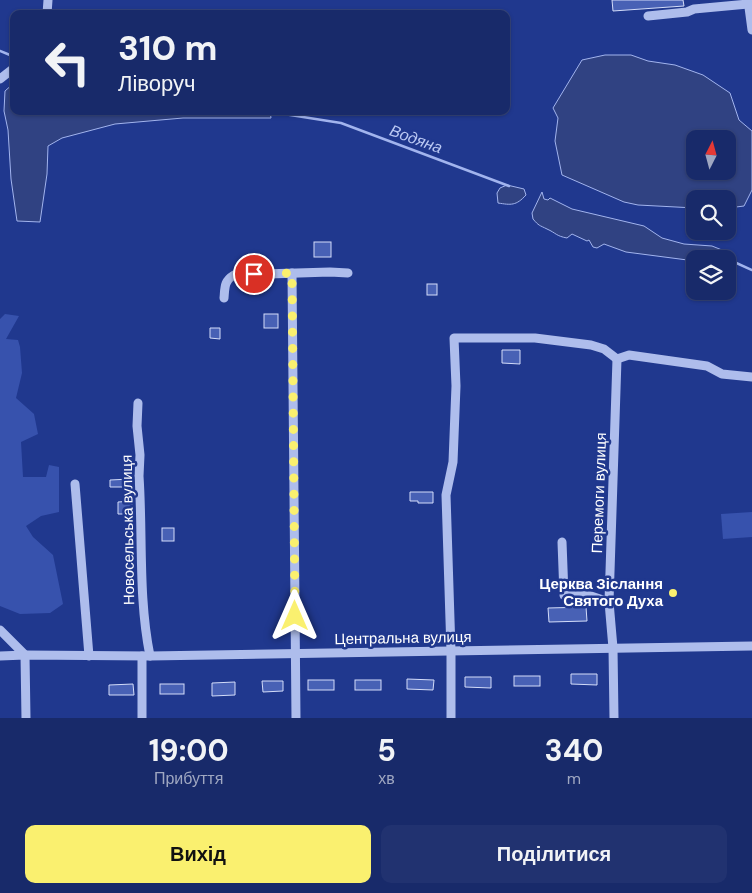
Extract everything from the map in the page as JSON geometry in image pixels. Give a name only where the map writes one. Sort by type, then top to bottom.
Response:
[{"type":"street","points":[[648,16],[748,2],[752,30]]},
{"type":"street","points":[[0,79],[10,71]]},
{"type":"street","points":[[292,273],[296,718]]},
{"type":"street","points":[[224,298],[225,284],[234,275],[348,273]]},
{"type":"street","points":[[451,718],[451,651],[446,495],[453,462],[456,386],[454,338],[535,338],[604,348],[617,359],[630,354],[708,366],[722,374],[752,376]]},
{"type":"street","name":"Перемоги вулиця","points":[[614,718],[613,648],[609,602],[617,359]]},
{"type":"street","name":"Новосельська вулиця","points":[[138,402],[137,426],[140,455],[143,606],[146,635],[142,718]]},
{"type":"street","points":[[74,484],[89,656]]},
{"type":"street","points":[[562,542],[564,595],[591,596],[609,602]]},
{"type":"street","points":[[0,630],[26,655],[26,718]]},
{"type":"street","name":"Центральна вулиця","points":[[0,656],[146,656],[752,646]]},
{"type":"shaded area","points":[[605,55],[631,55],[648,61],[675,65],[703,75],[730,93],[739,120],[752,131],[752,190],[744,206],[736,207],[736,190],[686,190],[686,208],[638,205],[624,202],[562,175],[555,141],[558,118],[553,108],[582,60]]},
{"type":"shaded area","points":[[10,87],[10,115],[271,115],[271,118],[183,118],[115,124],[62,138],[48,146],[47,174],[40,222],[17,221],[11,179],[8,130],[4,111],[5,91]]},
{"type":"shaded area","points":[[507,185],[524,189],[526,195],[513,204],[498,203],[497,193],[500,188]]},
{"type":"shaded area","points":[[542,192],[544,199],[548,200],[550,198],[572,209],[644,226],[662,238],[684,244],[712,246],[722,250],[686,250],[686,260],[626,252],[604,244],[597,248],[593,247],[589,240],[587,241],[572,234],[567,238],[560,236],[539,225],[533,219],[532,213]]},
{"type":"shaded area","points":[[5,314],[19,316],[6,339],[18,340],[22,373],[16,398],[34,414],[38,434],[21,442],[23,477],[46,477],[49,465],[59,467],[59,512],[41,516],[26,526],[33,537],[53,555],[63,604],[50,613],[20,614],[0,606],[0,319]]},
{"type":"shaded area","points":[[752,512],[752,537],[723,539],[721,514]]},
{"type":"building","points":[[612,0],[683,0],[684,6],[613,11]]},
{"type":"building","points":[[314,242],[331,242],[331,257],[314,257]]},
{"type":"building","points":[[427,284],[437,284],[437,295],[427,295]]},
{"type":"building","points":[[264,314],[278,314],[278,328],[264,328]]},
{"type":"building","points":[[210,328],[220,328],[220,339],[210,338]]},
{"type":"building","points":[[502,350],[520,350],[520,364],[502,363]]},
{"type":"building","points":[[131,479],[131,487],[110,487],[110,480]]},
{"type":"building","points":[[410,492],[433,492],[433,503],[410,501]]},
{"type":"building","points":[[132,501],[132,514],[118,514],[118,502]]},
{"type":"building","points":[[162,528],[174,528],[174,541],[162,541]]},
{"type":"building","points":[[586,607],[587,621],[549,622],[548,608]]},
{"type":"building","points":[[571,674],[597,674],[597,685],[571,684]]},
{"type":"building","points":[[514,676],[540,676],[540,686],[514,686]]},
{"type":"building","points":[[465,677],[491,677],[491,688],[465,687]]},
{"type":"building","points":[[407,679],[434,680],[433,690],[407,689]]},
{"type":"building","points":[[308,680],[334,680],[334,690],[308,690]]},
{"type":"building","points":[[355,680],[381,680],[381,690],[355,690]]},
{"type":"building","points":[[262,681],[283,681],[283,691],[263,692]]},
{"type":"building","points":[[235,682],[235,695],[212,696],[212,683]]},
{"type":"building","points":[[133,684],[134,695],[109,695],[109,685]]},
{"type":"building","points":[[160,684],[184,684],[184,694],[160,694]]},
{"type":"waterway","name":"Водяна","points":[[0,51],[10,55]]},
{"type":"waterway","name":"Водяна","points":[[290,115],[341,123],[509,186]]},
{"type":"waterway","name":"Водяна","points":[[736,263],[752,270]]},
{"type":"place","name":"Церква Зіслання Святого Духа","points":[[673,593]]},
{"type":"route","points":[[254,274],[292,273],[295,616]]}]
